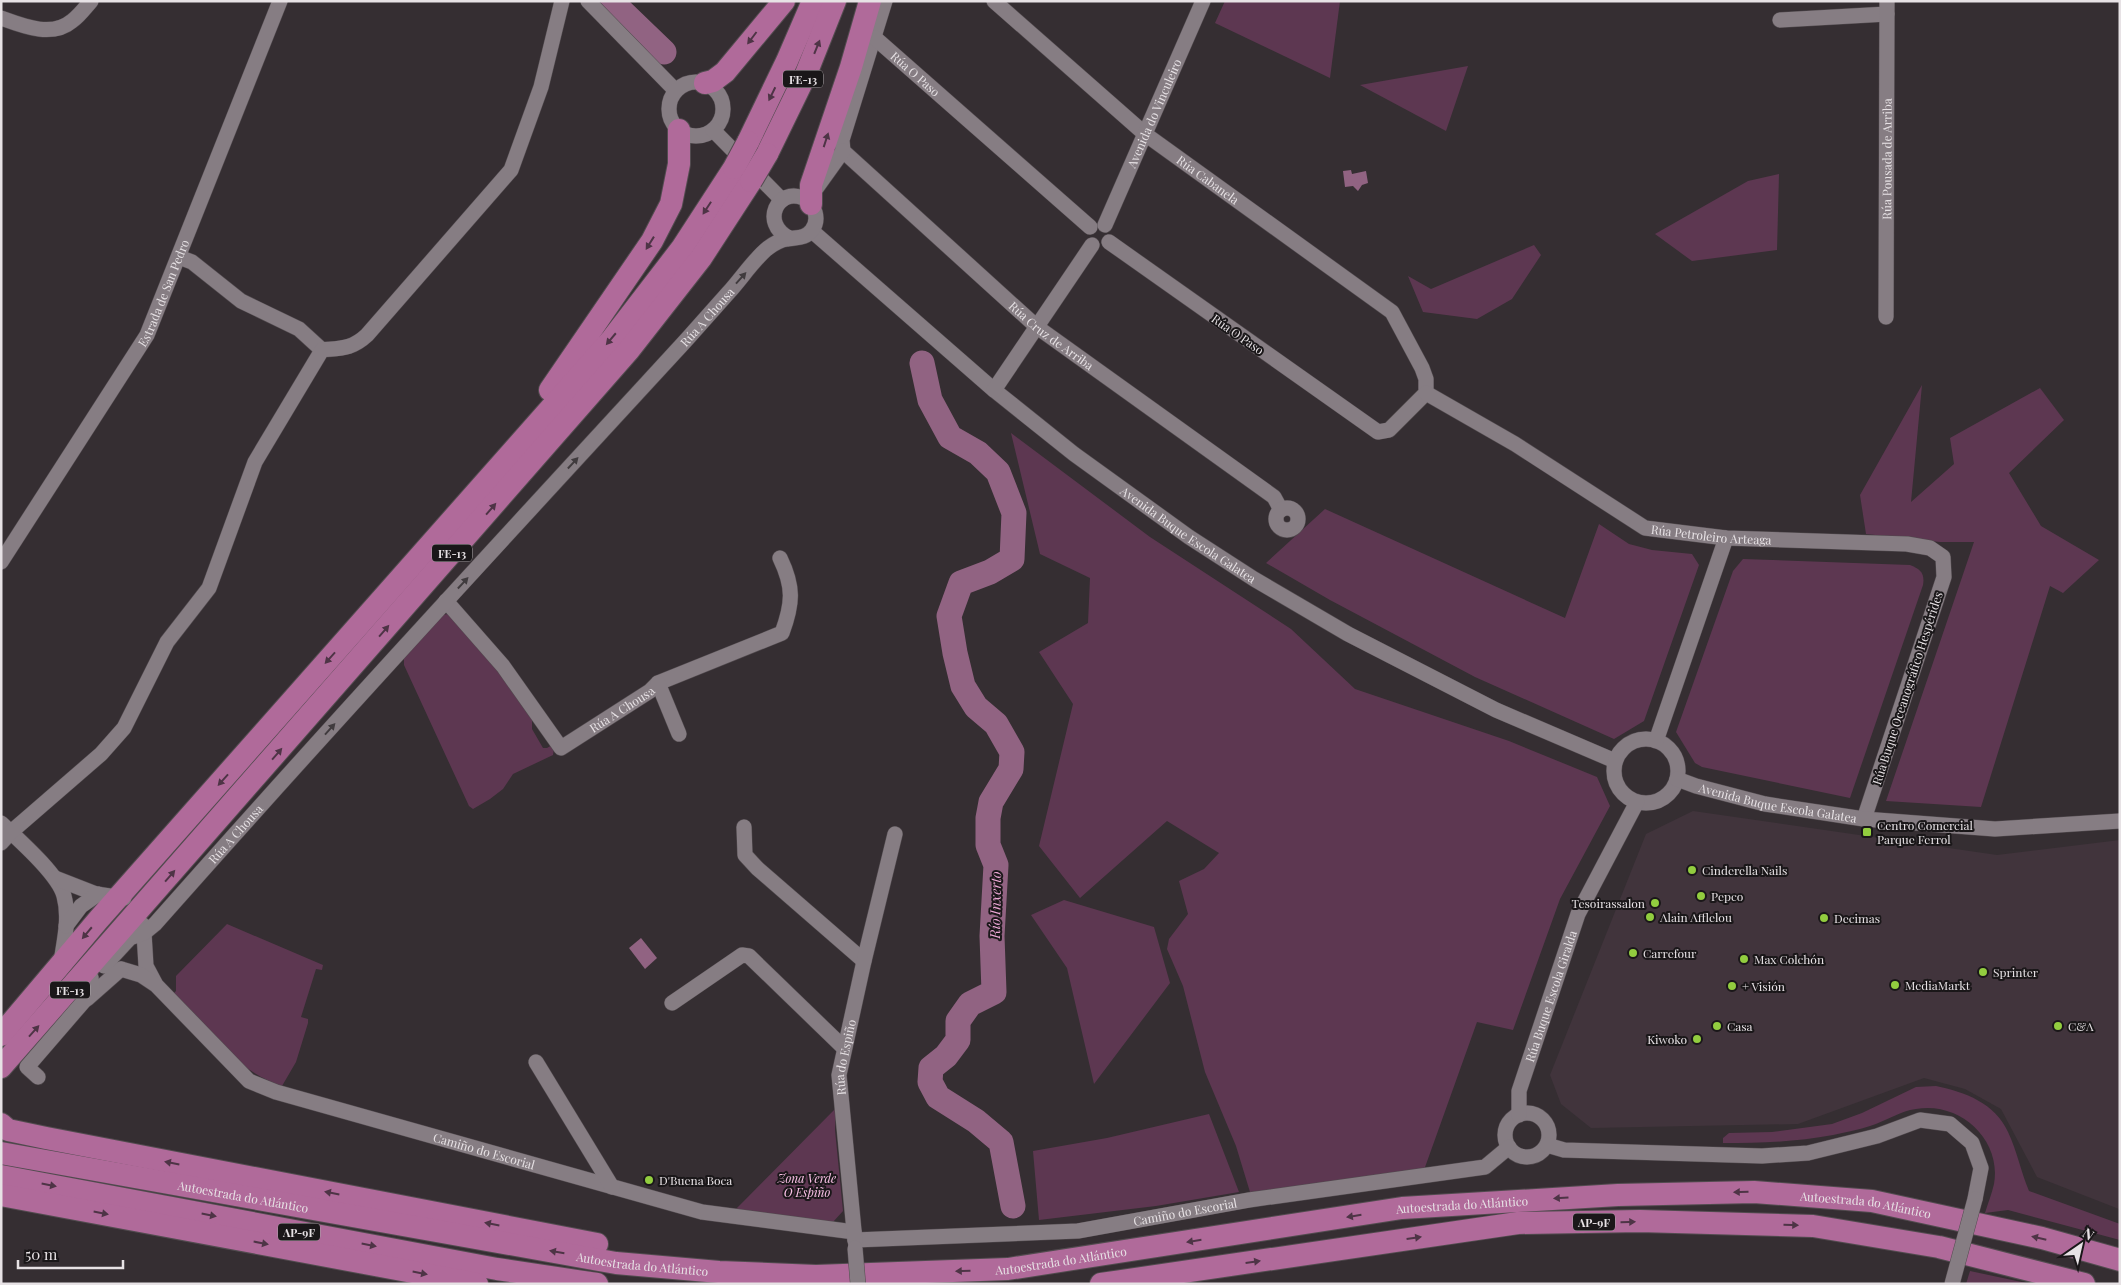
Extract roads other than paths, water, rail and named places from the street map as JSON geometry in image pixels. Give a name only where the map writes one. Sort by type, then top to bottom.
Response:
[{"type":"highway","points":[[705,83],[712,81],[725,72],[784,1]]},
{"type":"highway","name":"FE-13","points":[[757,148],[787,61],[813,1]]},
{"type":"highway","name":"FE-13","points":[[1,1067],[142,930],[629,350],[701,258],[757,148],[806,74],[835,1]]},
{"type":"highway","points":[[811,200],[811,185],[851,67],[870,1]]},
{"type":"highway","points":[[482,487],[523,424],[558,379],[652,241],[671,204],[679,164],[678,130]]},
{"type":"highway","name":"FE-13","points":[[1,1035],[61,964],[109,895],[482,487],[612,339],[682,248],[743,174]]},
{"type":"highway","points":[[3,1127],[613,1247],[776,1265],[816,1276]]},
{"type":"highway","name":"Autoestrada do Atlántico","points":[[1,1153],[616,1263],[719,1272],[816,1276],[1008,1269],[1402,1208],[1618,1194],[1754,1192],[1872,1201],[2042,1238],[2120,1260]]},
{"type":"highway","name":"Autoestrada do Atlántico","points":[[1,1176],[497,1269],[597,1284]]},
{"type":"highway","points":[[1,1195],[477,1284]]},
{"type":"highway","name":"Autoestrada do Atlántico","points":[[1101,1284],[1518,1223],[1640,1222],[1813,1226],[1939,1247],[2084,1284]]},
{"type":"street","points":[[1,18],[47,30],[60,29],[72,22],[91,1]]},
{"type":"street","name":"Estrada de San Pedro","points":[[1,562],[148,335],[280,1]]},
{"type":"street","points":[[179,257],[192,262],[241,301],[299,329],[322,350],[346,348],[356,345],[367,335],[512,170],[541,87],[562,1]]},
{"type":"street","points":[[588,1],[675,90]]},
{"type":"street","points":[[811,200],[798,197],[782,200],[776,207],[773,217],[775,226],[780,234],[789,238],[800,238],[812,230],[816,217],[811,200],[843,146],[876,38],[885,1]]},
{"type":"street","name":"Rúa Cabanela","points":[[994,1],[1145,134],[1392,312],[1426,379],[1426,393]]},
{"type":"street","name":"Avenida do Vinculeiro","points":[[1098,226],[1145,134],[1203,1]]},
{"type":"street","points":[[1780,20],[1887,8]]},
{"type":"street","name":"Rúa Pousada de Arriba","points":[[1886,317],[1887,8]]},
{"type":"street","name":"Rúa O Paso","points":[[876,38],[1098,226]]},
{"type":"street","points":[[694,81],[705,83],[713,88],[722,99],[723,111],[720,122],[705,135],[690,136],[678,130],[671,122],[668,111],[670,99],[675,90],[684,84],[694,81]]},
{"type":"street","points":[[713,130],[782,200]]},
{"type":"street","name":"Rúa Cruz de Arriba","points":[[843,146],[1037,327],[1274,497],[1281,510]]},
{"type":"street","points":[[1098,226],[1111,233],[1109,242],[1100,248],[1092,245],[1087,237],[1098,226]]},
{"type":"street","name":"Avenida Buque Escola Galatea","points":[[812,230],[994,390],[1081,460],[1189,537],[1254,579],[1348,634],[1496,710],[1615,761]]},
{"type":"street","name":"Rúa A Chousa","points":[[88,982],[103,987],[121,969],[131,965],[138,958],[142,930],[155,924],[768,248],[789,238]]},
{"type":"street","name":"Rúa O Paso","points":[[1109,242],[1378,432],[1389,430],[1426,393]]},
{"type":"street","points":[[994,390],[1092,245]]},
{"type":"street","points":[[61,964],[66,926],[64,894],[55,878],[4,832],[102,754],[124,728],[167,642],[210,588],[255,462],[322,350]]},
{"type":"street","name":"Rúa Petroleiro Arteaga","points":[[1426,393],[1515,444],[1645,528],[1726,538],[1907,544],[1930,548],[1943,557]]},
{"type":"street","points":[[1656,741],[1726,538]]},
{"type":"street","name":"Rúa Buque Oceanográfico Hespérides","points":[[1864,818],[1944,577],[1943,557]]},
{"type":"street","name":"Rúa A Chousa","points":[[446,601],[503,666],[561,748],[650,691],[658,683],[782,633],[791,611],[789,577],[780,558]]},
{"type":"street","points":[[658,683],[679,734]]},
{"type":"street","points":[[1636,740],[1656,741],[1665,745],[1676,760],[1677,779],[1674,787],[1662,799],[1645,803],[1637,802],[1620,790],[1614,771],[1615,761],[1627,745],[1636,740]]},
{"type":"street","name":"Avenida Buque Escola Galatea","points":[[1677,779],[1696,786],[1765,804],[1864,818],[1995,829],[2120,821]]},
{"type":"street","name":"Rúa Buque Escola Giralda","points":[[1519,1115],[1519,1091],[1578,914],[1637,802]]},
{"type":"street","points":[[744,827],[746,855],[757,868],[864,960]]},
{"type":"street","name":"Rúa do Espiño","points":[[858,1284],[839,1075],[864,960],[895,834]]},
{"type":"street","points":[[55,878],[131,902],[142,930],[146,966],[156,985]]},
{"type":"street","points":[[66,926],[80,906],[109,895]]},
{"type":"street","points":[[672,1003],[742,955],[749,956],[844,1048]]},
{"type":"street","points":[[38,1077],[27,1067],[88,982],[121,969],[141,974],[156,985]]},
{"type":"street","name":"Camiño do Escorial","points":[[156,985],[249,1081],[276,1092],[702,1212],[855,1240],[1078,1231],[1250,1200],[1486,1167],[1508,1147]]},
{"type":"street","points":[[536,1062],[612,1187]]},
{"type":"street","points":[[1530,1113],[1539,1116],[1545,1122],[1550,1136],[1547,1145],[1543,1151],[1527,1158],[1517,1155],[1508,1147],[1506,1142],[1506,1130],[1509,1122],[1519,1115],[1530,1113]]},
{"type":"street","points":[[1547,1145],[1564,1150],[1762,1156],[1808,1153],[1877,1136],[1920,1120],[1950,1124],[1972,1143],[1981,1168],[1975,1199],[1952,1284]]},
{"type":"waterway","name":"Río Inxerto","points":[[611,1],[664,52]]},
{"type":"waterway","name":"Río Inxerto","points":[[922,363],[930,400],[950,437],[978,453],[998,472],[1014,513],[1012,559],[990,572],[961,583],[949,616],[963,686],[976,707],[996,724],[1012,752],[1011,769],[991,802],[988,818],[988,845],[996,865],[992,936],[994,992],[970,1004],[958,1021],[958,1040],[946,1056],[931,1068],[930,1082],[938,1097],[976,1121],[1001,1142],[1013,1206]]},
{"type":"place","name":"Centro Comercial Parque Ferrol","points":[[1867,832]]},
{"type":"place","name":"Cinderella Nails","points":[[1692,870]]},
{"type":"place","name":"Pepco","points":[[1701,896]]},
{"type":"place","name":"Tesoirassalon","points":[[1655,903]]},
{"type":"place","name":"Alain Afflelou","points":[[1650,917]]},
{"type":"place","name":"Decimas","points":[[1824,918]]},
{"type":"place","name":"Carrefour","points":[[1633,953]]},
{"type":"place","name":"Max Colchón","points":[[1744,959]]},
{"type":"place","name":"Sprinter","points":[[1983,972]]},
{"type":"place","name":"MediaMarkt","points":[[1895,985]]},
{"type":"place","name":"+ Visión","points":[[1732,986]]},
{"type":"place","name":"Casa","points":[[1717,1026]]},
{"type":"place","name":"C&A","points":[[2058,1026]]},
{"type":"place","name":"Kiwoko","points":[[1697,1039]]},
{"type":"place","name":"D'Buena Boca","points":[[649,1180]]},
{"type":"park label","name":"Zona Verde O Espiño","points":[[807,1185]]}]
